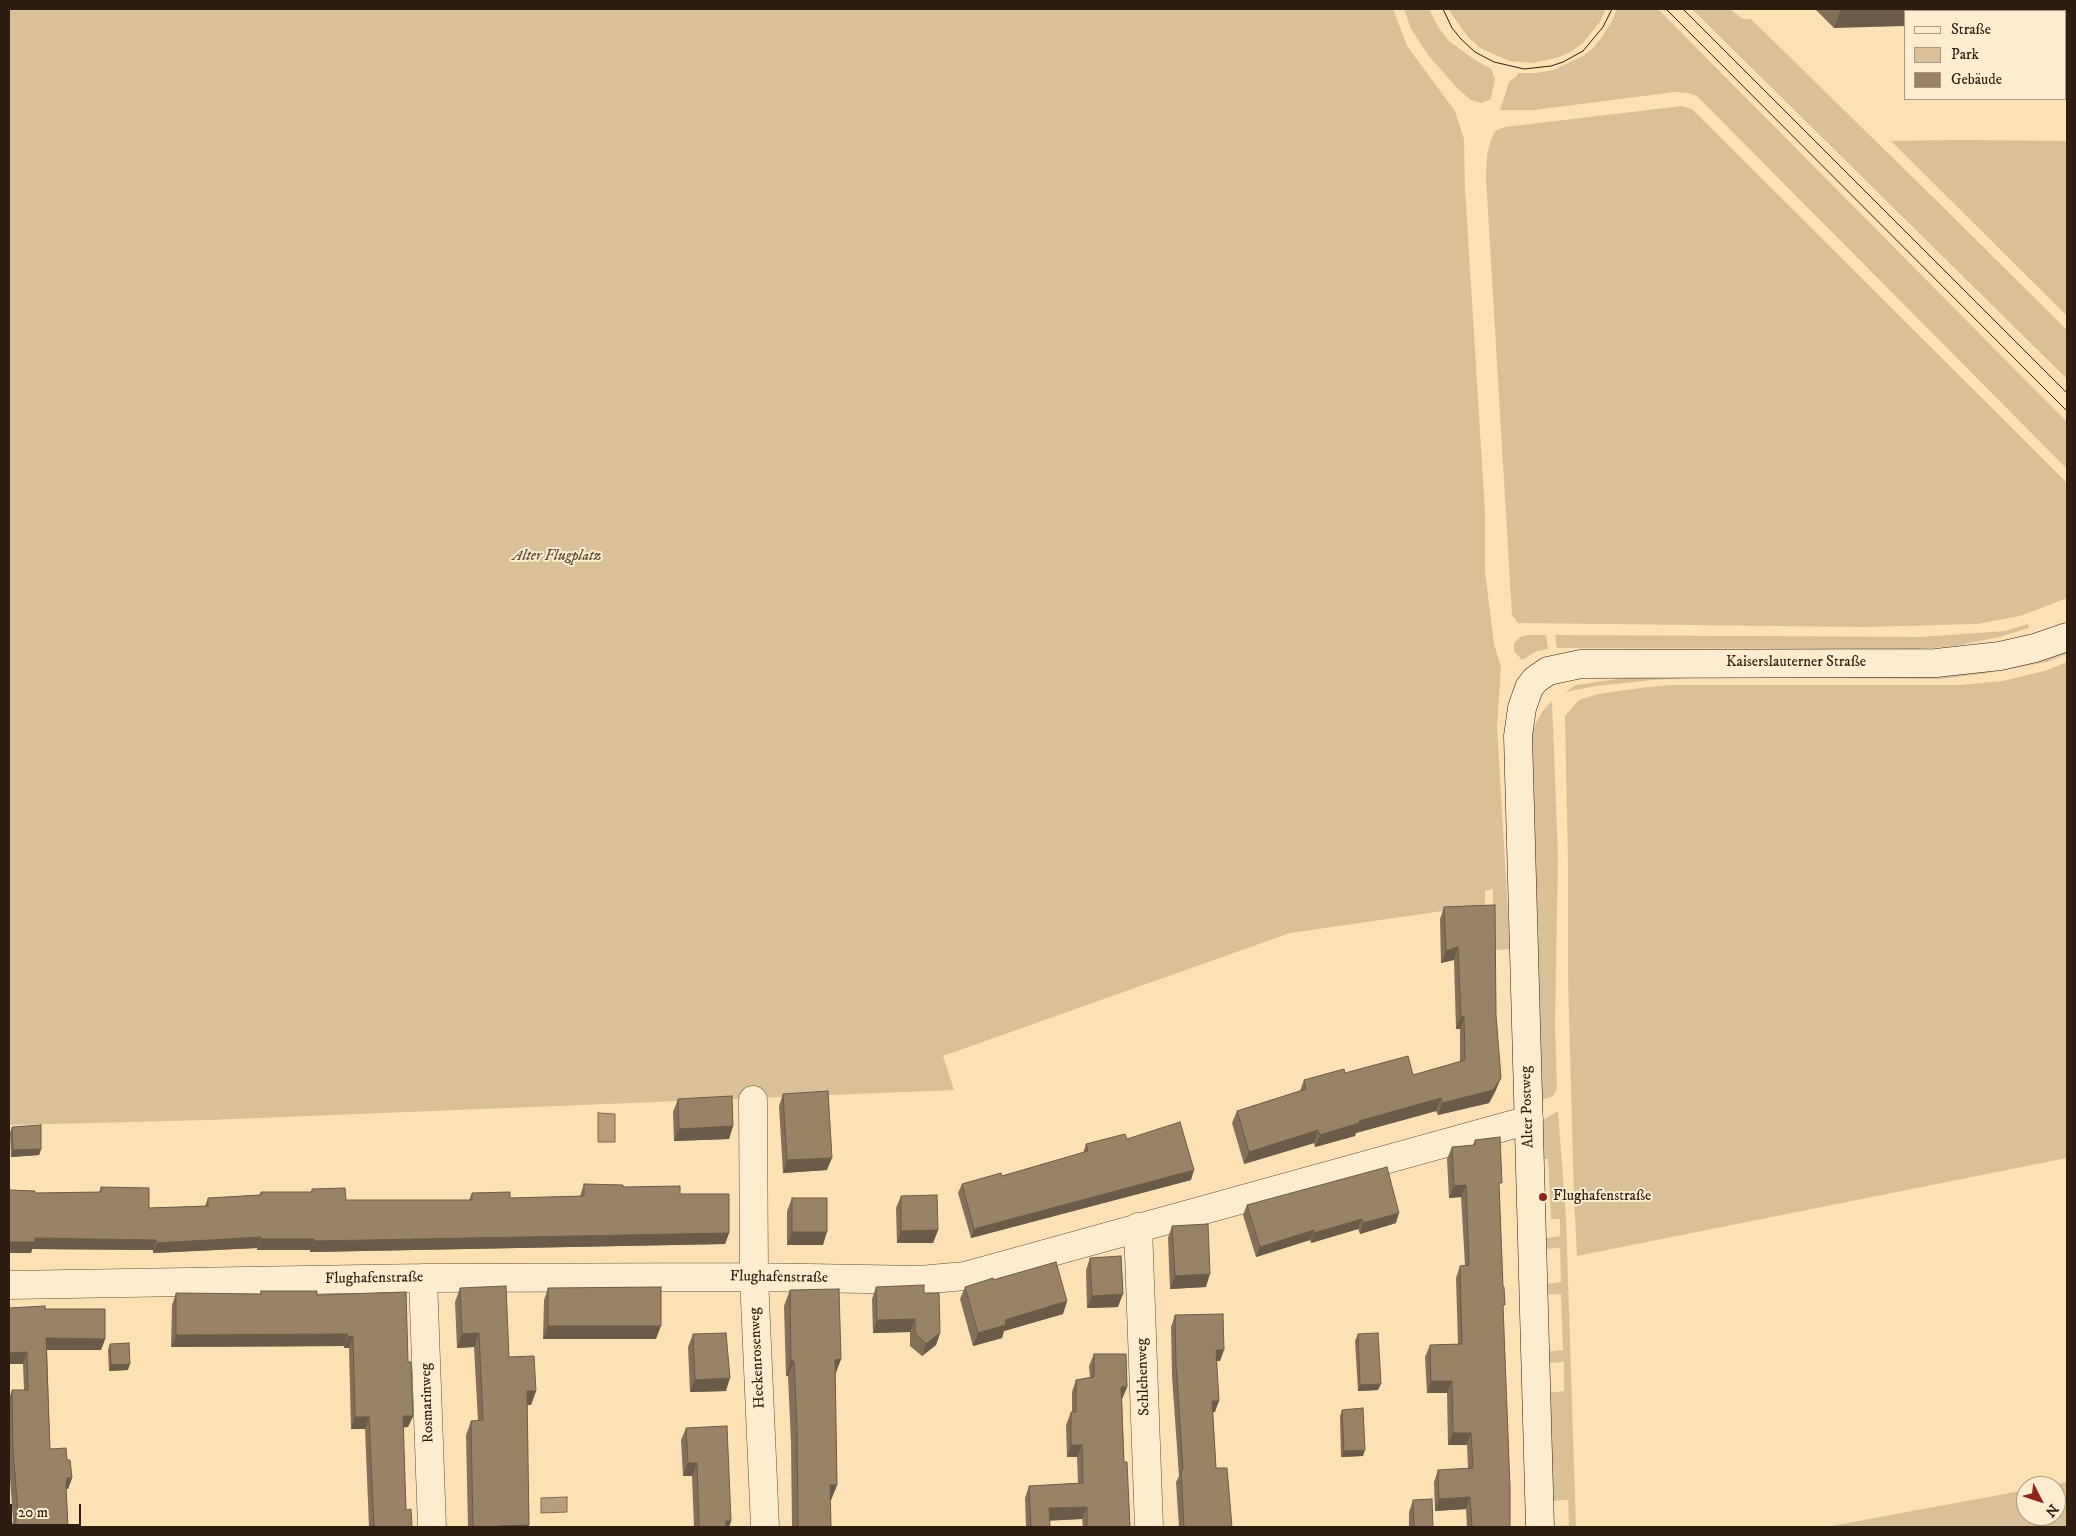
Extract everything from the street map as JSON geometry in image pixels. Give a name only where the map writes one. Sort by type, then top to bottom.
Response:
[{"type":"street","name":"Kaiserslauterner Straße","points":[[1529,688],[1535,680],[1548,671],[1581,664],[1936,663],[2000,656],[2035,648],[2067,637]]},
{"type":"street","name":"Alter Postweg","points":[[1529,688],[1522,708],[1518,736],[1540,1527]]},
{"type":"street","name":"Heckenrosenweg","points":[[753,1100],[754,1277],[765,1527]]},
{"type":"street","name":"Flughafenstraße","points":[[9,1285],[423,1278],[754,1277],[920,1280],[965,1276],[1529,1120]]},
{"type":"street","name":"Schlehenweg","points":[[1138,1227],[1149,1527]]},
{"type":"street","name":"Rosmarinweg","points":[[423,1278],[432,1527]]},
{"type":"green space","name":"Alter Flugplatz","points":[[9,9],[1393,9],[1407,46],[1455,111],[1464,139],[1465,188],[1485,512],[1485,571],[1494,644],[1501,667],[1497,726],[1510,949],[1493,950],[1493,889],[1485,891],[1485,905],[1290,933],[943,1056],[954,1090],[209,1120],[9,1125]]},
{"type":"green space","points":[[1404,9],[1429,9],[1438,27],[1449,41],[1491,69],[1495,79],[1491,99],[1481,103],[1471,100],[1458,89],[1428,55],[1411,29]]},
{"type":"green space","points":[[1448,9],[1606,9],[1600,22],[1583,43],[1559,57],[1533,63],[1509,61],[1480,48],[1468,37]]},
{"type":"green space","points":[[1617,9],[1658,9],[2067,422],[2067,469],[1697,96],[1675,92],[1534,110],[1500,110],[1509,82],[1518,73],[1536,73],[1553,70],[1583,56],[1602,37]]},
{"type":"green space","points":[[1692,9],[1729,9],[1743,19],[1751,19],[1950,214],[2067,330],[2067,379]]},
{"type":"green space","points":[[1682,106],[1692,109],[2067,483],[2067,598],[2020,616],[1977,624],[1864,627],[1518,623],[1512,615],[1486,178],[1487,155],[1491,140],[1495,131],[1505,127]]},
{"type":"green space","points":[[1891,141],[2067,141],[2067,316]]},
{"type":"green space","points":[[2028,624],[2029,628],[1999,637],[1956,646],[1919,649],[1557,648],[1555,635],[1921,637],[2005,631]]},
{"type":"green space","points":[[1546,635],[1548,649],[1537,651],[1522,660],[1514,651],[1514,643],[1520,637]]},
{"type":"green space","points":[[2067,648],[2067,654],[2047,662],[1982,674],[1939,679],[1708,677],[1596,686],[1565,692],[1576,685],[1631,677]]},
{"type":"green space","points":[[2067,662],[2067,1158],[1577,1256],[1568,978],[1565,716],[1579,700],[1598,694],[1648,687],[1673,685],[1960,685],[2003,681],[2048,670]]},
{"type":"green space","points":[[1552,701],[1558,855],[1555,1025],[1557,1089],[1553,1096],[1541,1100],[1538,948],[1529,741],[1542,712]]},
{"type":"green space","points":[[1558,1111],[1566,1218],[1576,1527],[1549,1527],[1569,1525],[1568,1500],[1548,1501],[1547,1393],[1564,1391],[1564,1362],[1546,1363],[1545,1352],[1563,1350],[1561,1294],[1544,1295],[1544,1284],[1561,1282],[1560,1248],[1543,1249],[1543,1239],[1560,1236],[1560,1219],[1551,1219],[1548,1159],[1540,1159],[1538,1123]]},
{"type":"green space","points":[[2066,1482],[2067,1527],[1826,1527],[2016,1492],[2016,1526],[2066,1526]]},
{"type":"shaded area","points":[[598,1113],[615,1114],[615,1142],[598,1142]]},
{"type":"shaded area","points":[[567,1497],[567,1512],[541,1513],[541,1498]]},
{"type":"building","points":[[1495,905],[1496,1015],[1501,1078],[1493,1090],[1442,1103],[1441,1098],[1359,1121],[1359,1123],[1320,1135],[1318,1130],[1249,1152],[1237,1111],[1306,1089],[1304,1080],[1344,1069],[1345,1073],[1408,1056],[1413,1075],[1465,1060],[1464,1017],[1461,1017],[1458,947],[1446,951],[1444,907]]},
{"type":"building","points":[[828,1091],[832,1158],[787,1160],[783,1094]]},
{"type":"building","points":[[732,1096],[733,1126],[679,1129],[678,1099]]},
{"type":"building","points":[[1180,1122],[1194,1170],[974,1229],[962,1184],[1001,1173],[1002,1176],[1088,1151],[1086,1144],[1125,1134],[1127,1139]]},
{"type":"building","points":[[41,1125],[41,1149],[13,1150],[12,1127]]},
{"type":"building","points":[[1500,1137],[1502,1183],[1499,1183],[1505,1305],[1503,1305],[1510,1527],[1472,1527],[1470,1497],[1439,1499],[1438,1470],[1473,1468],[1471,1433],[1453,1433],[1452,1381],[1431,1381],[1430,1345],[1462,1344],[1460,1266],[1469,1265],[1466,1185],[1454,1186],[1452,1147],[1475,1145],[1475,1140]]},
{"type":"building","points":[[1387,1167],[1399,1213],[1363,1223],[1362,1219],[1314,1233],[1314,1230],[1260,1247],[1247,1205]]},
{"type":"building","points":[[584,1184],[623,1185],[623,1187],[680,1186],[680,1194],[729,1194],[729,1233],[314,1241],[314,1239],[261,1239],[261,1237],[157,1243],[156,1240],[35,1238],[35,1242],[9,1242],[9,1190],[35,1191],[35,1193],[101,1192],[101,1187],[149,1188],[149,1208],[208,1206],[208,1198],[261,1195],[261,1192],[312,1192],[312,1189],[345,1188],[346,1200],[472,1200],[472,1193],[510,1192],[510,1198],[584,1196]]},
{"type":"building","points":[[937,1195],[938,1230],[901,1231],[901,1196]]},
{"type":"building","points":[[792,1198],[827,1198],[827,1232],[792,1232]]},
{"type":"building","points":[[1208,1224],[1210,1274],[1175,1276],[1172,1226]]},
{"type":"building","points":[[1121,1256],[1123,1294],[1092,1296],[1090,1258]]},
{"type":"building","points":[[1056,1262],[1067,1301],[1005,1320],[1006,1325],[978,1333],[965,1287]]},
{"type":"building","points":[[924,1285],[924,1293],[939,1293],[940,1333],[926,1344],[915,1333],[915,1319],[877,1320],[876,1287]]},
{"type":"building","points":[[506,1286],[509,1357],[534,1356],[536,1391],[527,1391],[529,1525],[473,1527],[471,1421],[483,1420],[479,1333],[462,1334],[460,1288]]},
{"type":"building","points":[[661,1287],[661,1326],[548,1326],[548,1288]]},
{"type":"building","points":[[839,1289],[841,1359],[835,1360],[837,1485],[830,1485],[831,1527],[798,1527],[797,1427],[794,1361],[791,1361],[790,1290]]},
{"type":"building","points":[[261,1291],[317,1291],[317,1295],[406,1292],[408,1362],[411,1362],[413,1416],[403,1416],[406,1510],[411,1509],[412,1527],[374,1527],[369,1417],[355,1417],[353,1336],[348,1337],[348,1334],[176,1335],[176,1293],[261,1294]]},
{"type":"building","points":[[45,1306],[45,1309],[105,1309],[105,1339],[46,1338],[50,1449],[66,1448],[67,1460],[70,1460],[72,1478],[67,1478],[66,1486],[68,1527],[16,1527],[16,1513],[18,1513],[13,1452],[12,1390],[28,1390],[27,1352],[9,1353],[9,1308]]},
{"type":"building","points":[[1223,1314],[1224,1350],[1216,1350],[1219,1401],[1212,1401],[1216,1468],[1227,1468],[1232,1527],[1184,1527],[1175,1315]]},
{"type":"building","points":[[726,1333],[730,1378],[695,1380],[693,1334]]},
{"type":"building","points":[[1378,1333],[1381,1384],[1360,1385],[1358,1334]]},
{"type":"building","points":[[129,1343],[130,1364],[111,1365],[110,1344]]},
{"type":"building","points":[[1094,1354],[1126,1354],[1127,1387],[1121,1387],[1124,1462],[1127,1462],[1130,1527],[1087,1527],[1087,1507],[1049,1508],[1050,1527],[1031,1527],[1029,1486],[1083,1483],[1082,1445],[1071,1445],[1071,1412],[1076,1412],[1076,1380],[1094,1377]]},
{"type":"building","points":[[1363,1408],[1365,1450],[1344,1451],[1342,1410]]},
{"type":"building","points":[[727,1426],[731,1521],[726,1521],[726,1527],[699,1527],[697,1463],[688,1463],[686,1428]]},
{"type":"building","points":[[1432,1499],[1433,1527],[1414,1527],[1413,1500]]},
{"type":"tram line","points":[[1443,9],[1452,28],[1475,52],[1494,62],[1524,69],[1551,66],[1583,51],[1603,27],[1612,9]]},
{"type":"tram line","points":[[1666,9],[2067,411]]},
{"type":"tram line","points":[[1683,9],[2067,393]]},
{"type":"place","name":"Flughafenstraße","points":[[1543,1197]]}]
